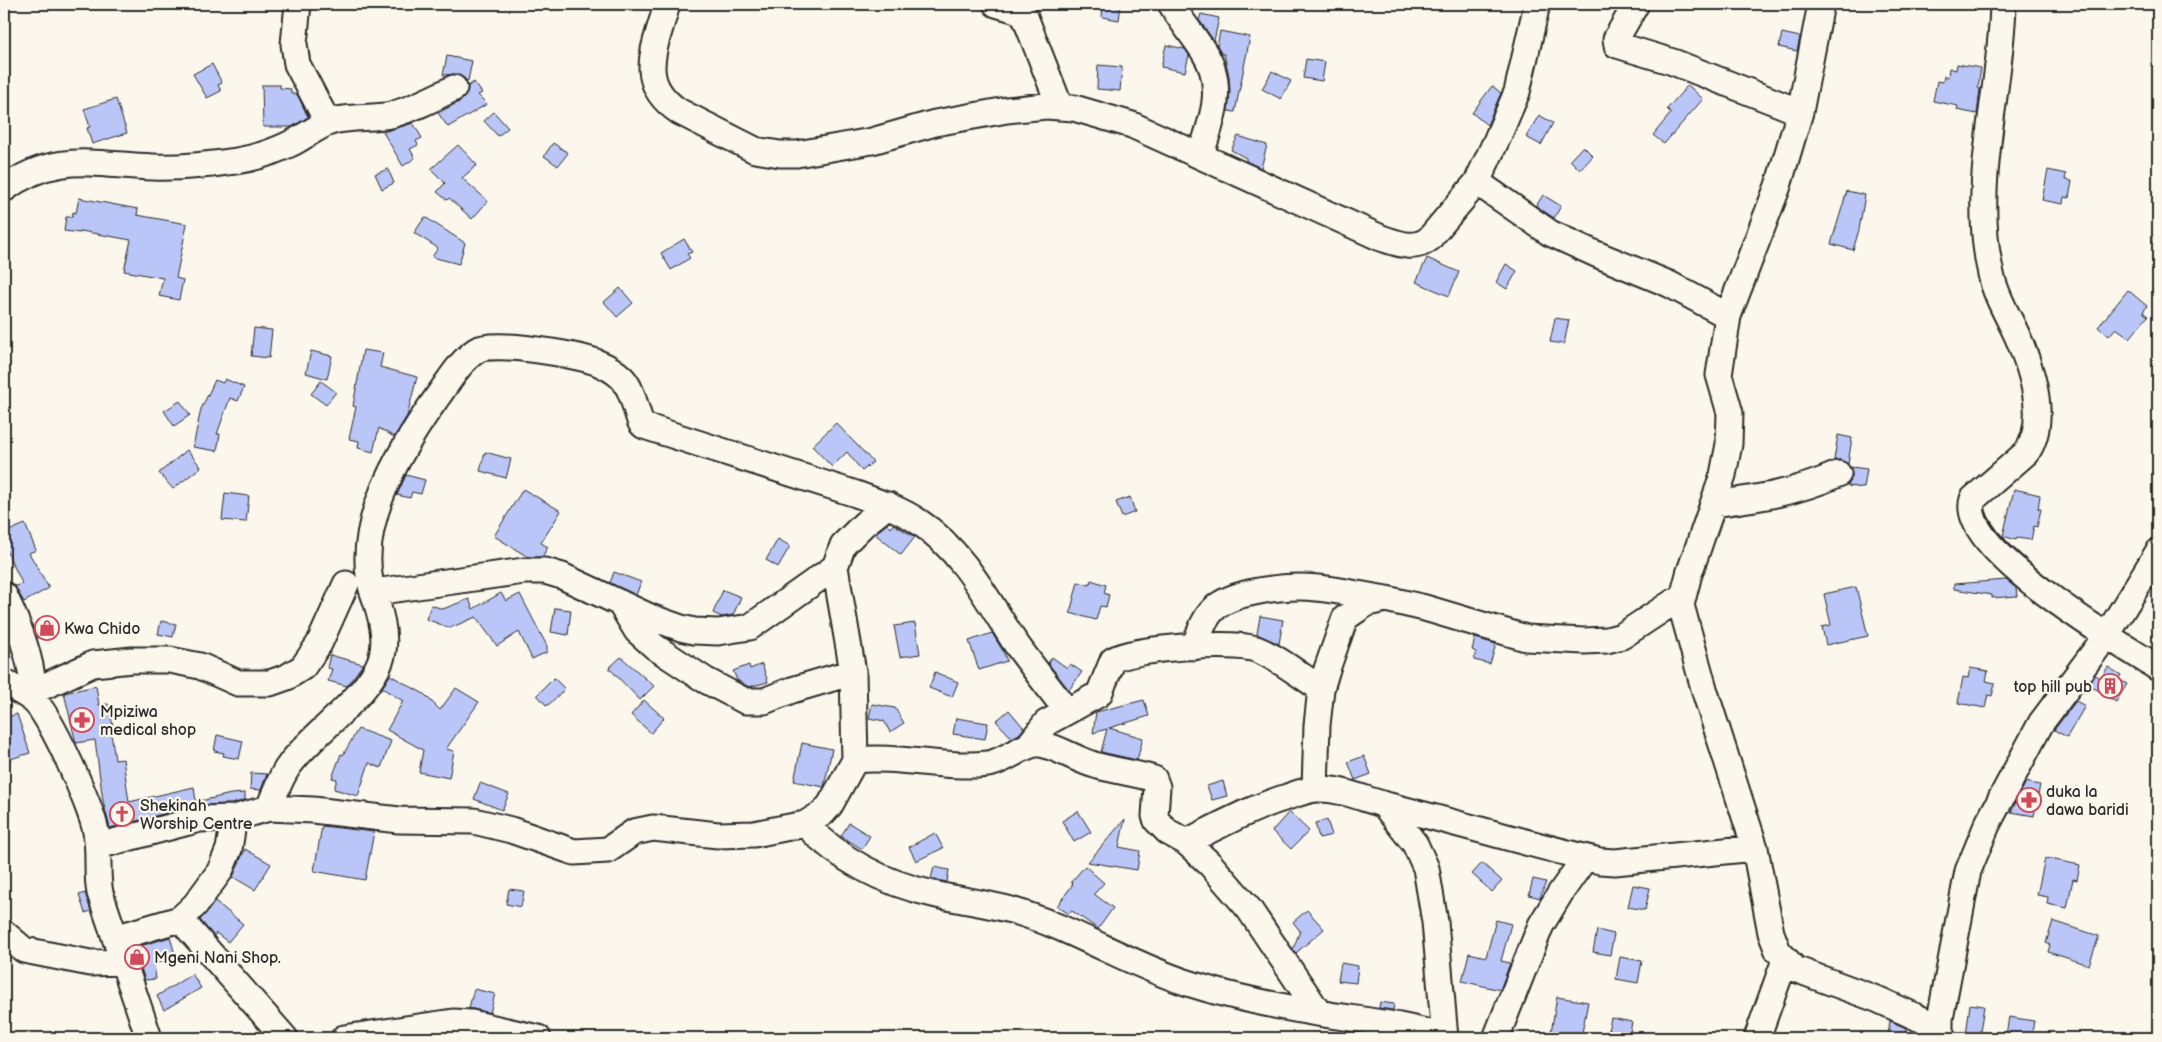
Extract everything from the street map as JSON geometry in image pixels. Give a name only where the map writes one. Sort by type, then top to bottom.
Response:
[{"type":"street","points":[[298,4],[294,44],[298,64],[328,123]]},
{"type":"street","points":[[667,4],[652,68],[653,82],[658,93],[669,105],[680,112],[755,150],[780,154],[797,154],[872,141],[935,123],[1007,110],[1046,106],[1074,108],[1132,125],[1401,245],[1422,244],[1429,239],[1476,182],[1517,92],[1537,4]]},
{"type":"street","points":[[996,4],[1017,10],[1025,17],[1060,107]]},
{"type":"street","points":[[1171,4],[1205,53],[1214,73],[1216,96],[1213,118],[1200,156]]},
{"type":"street","points":[[1636,4],[1616,39],[1617,45],[1682,65],[1800,112]]},
{"type":"street","points":[[1821,4],[1800,112],[1778,186],[1728,316],[1719,376],[1727,398],[1731,428],[1723,475],[1689,574],[1681,605],[1705,692],[1755,848],[1771,933],[1778,951],[1795,969],[1879,1000],[1922,1020],[1941,1035]]},
{"type":"street","points":[[2003,4],[1998,68],[1988,132],[1983,206],[1985,247],[1999,303],[2023,349],[2035,387],[2037,408],[2033,443],[2027,452],[1973,499],[1971,512],[1988,540],[2025,578],[2072,613],[2158,668]]},
{"type":"street","points":[[4,189],[17,179],[37,170],[75,162],[163,167],[238,161],[292,143],[328,123],[390,115],[411,109],[454,88]]},
{"type":"street","points":[[1476,182],[1550,233],[1669,284],[1728,316]]},
{"type":"street","points":[[269,808],[290,763],[340,714],[376,670],[383,652],[384,635],[367,569],[373,526],[386,481],[413,434],[456,370],[477,350],[486,346],[506,346],[595,362],[613,370],[624,380],[641,423],[644,426],[888,506],[919,522],[936,535],[979,585],[1029,663],[1067,711]]},
{"type":"street","points":[[1713,504],[1774,496],[1809,487],[1838,474]]},
{"type":"street","points":[[98,846],[200,819],[234,818],[269,808],[313,810],[399,820],[474,821],[511,830],[574,852],[608,850],[634,832],[642,829],[670,829],[734,836],[805,824],[823,813],[830,805],[855,760],[853,672],[835,568],[843,546],[864,524],[888,506]]},
{"type":"street","points":[[1941,1035],[1940,1020],[1968,872],[1981,840],[2041,723],[2107,635],[2158,552]]},
{"type":"street","points":[[375,598],[382,591],[524,571],[545,571],[562,576],[650,617],[694,631],[732,631],[750,627],[835,568]]},
{"type":"street","points":[[34,696],[93,664],[132,660],[170,660],[200,666],[238,683],[270,683],[287,677],[303,667],[319,644],[346,584]]},
{"type":"street","points":[[1194,647],[1207,617],[1214,608],[1242,595],[1285,588],[1316,588],[1386,599],[1425,608],[1526,638],[1584,641],[1607,640],[1622,636],[1675,600]]},
{"type":"street","points":[[4,594],[21,634],[31,670],[34,696],[64,753],[89,808],[96,830],[98,846],[96,876],[100,893],[149,1038]]},
{"type":"street","points":[[1315,789],[1317,725],[1321,689],[1335,643],[1345,618],[1367,603],[1386,599]]},
{"type":"street","points":[[620,603],[636,631],[656,647],[705,680],[745,701],[764,701],[792,690],[853,672]]},
{"type":"street","points":[[855,760],[871,758],[989,764],[1007,759],[1029,745],[1046,723],[1099,694],[1106,682],[1109,666],[1113,660],[1119,657],[1194,647],[1235,645],[1258,650],[1321,689]]},
{"type":"street","points":[[4,682],[34,696]]},
{"type":"street","points":[[1029,745],[1040,744],[1097,766],[1154,779],[1157,787],[1155,816],[1157,821],[1168,832],[1186,842],[1210,864],[1249,908],[1319,1013]]},
{"type":"street","points":[[1186,842],[1266,804],[1315,789],[1334,790],[1357,795],[1384,805],[1585,858],[1615,862],[1755,848]]},
{"type":"street","points":[[805,824],[824,843],[844,857],[880,877],[903,886],[1011,910],[1064,929],[1117,954],[1182,981],[1244,998],[1445,1038],[1435,922],[1426,868],[1415,844],[1384,805]]},
{"type":"street","points":[[115,938],[180,919],[195,905],[220,871],[228,849],[234,818]]},
{"type":"street","points":[[1496,1038],[1541,925],[1585,858]]},
{"type":"street","points":[[180,919],[285,1038]]},
{"type":"street","points":[[4,933],[24,950],[90,963],[123,962]]},
{"type":"street","points":[[1757,1038],[1785,960]]},
{"type":"street","points":[[344,1038],[453,1022],[471,1023],[538,1038]]},
{"type":"building","points":[[1103,4],[1121,4],[1119,20],[1102,17]]},
{"type":"building","points":[[1201,14],[1219,18],[1214,41],[1199,20]]},
{"type":"building","points":[[1220,31],[1250,37],[1235,112],[1228,111],[1229,76],[1224,54],[1221,54],[1217,46]]},
{"type":"building","points":[[1782,33],[1800,37],[1797,51],[1779,47]]},
{"type":"building","points":[[1166,45],[1185,49],[1189,55],[1185,72],[1161,67]]},
{"type":"building","points":[[447,56],[472,61],[468,81],[455,74],[443,75]]},
{"type":"building","points":[[1306,59],[1325,62],[1322,81],[1303,78]]},
{"type":"building","points":[[212,64],[222,83],[218,85],[221,91],[207,98],[193,74]]},
{"type":"building","points":[[1957,64],[1981,68],[1977,114],[1957,110],[1958,106],[1933,101],[1937,81],[1943,82],[1944,76],[1948,77],[1949,68],[1956,70]]},
{"type":"building","points":[[1098,65],[1122,67],[1120,91],[1097,89]]},
{"type":"building","points":[[1272,71],[1291,81],[1281,99],[1262,89]]},
{"type":"building","points":[[474,82],[482,93],[478,95],[487,104],[448,127],[438,113],[461,101],[466,95],[468,86]]},
{"type":"building","points":[[262,85],[280,85],[280,88],[291,89],[291,94],[298,96],[308,117],[292,127],[263,127]]},
{"type":"building","points":[[1688,85],[1703,99],[1664,144],[1653,135],[1671,113],[1667,109]]},
{"type":"building","points":[[1492,86],[1501,93],[1487,125],[1472,113]]},
{"type":"building","points":[[116,99],[127,133],[92,144],[87,128],[90,127],[84,109]]},
{"type":"building","points":[[494,112],[508,128],[498,136],[484,121]]},
{"type":"building","points":[[1539,115],[1553,123],[1541,145],[1526,137]]},
{"type":"building","points":[[413,123],[422,138],[416,141],[418,145],[410,149],[415,158],[403,166],[383,132]]},
{"type":"building","points":[[1238,136],[1267,145],[1261,168],[1246,161],[1246,158],[1231,150]]},
{"type":"building","points":[[553,143],[568,153],[558,166],[544,156]]},
{"type":"building","points":[[458,145],[477,165],[462,178],[488,201],[472,219],[449,198],[447,200],[437,192],[445,183],[431,169]]},
{"type":"building","points":[[1583,146],[1593,156],[1580,170],[1570,160]]},
{"type":"building","points":[[388,169],[394,183],[382,189],[375,174]]},
{"type":"building","points":[[2048,170],[2066,174],[2065,180],[2072,181],[2069,198],[2064,197],[2063,204],[2042,200]]},
{"type":"building","points":[[1847,191],[1865,195],[1859,230],[1853,250],[1831,244]]},
{"type":"building","points":[[1543,195],[1561,206],[1554,218],[1536,206]]},
{"type":"building","points":[[79,198],[138,209],[137,215],[187,224],[176,278],[183,280],[179,300],[159,296],[163,278],[124,271],[131,240],[81,231],[80,233],[64,231],[66,217],[72,217],[73,212],[76,213]]},
{"type":"building","points":[[425,217],[465,243],[459,264],[432,257],[438,248],[414,233]]},
{"type":"building","points":[[684,239],[692,252],[687,254],[690,258],[671,270],[661,253]]},
{"type":"building","points":[[1427,258],[1459,272],[1449,296],[1416,282]]},
{"type":"building","points":[[1506,264],[1517,271],[1507,289],[1496,282]]},
{"type":"building","points":[[620,288],[633,303],[617,317],[604,302]]},
{"type":"building","points":[[2128,290],[2147,306],[2143,312],[2148,316],[2130,338],[2116,328],[2109,336],[2098,327]]},
{"type":"building","points":[[1555,318],[1569,320],[1564,344],[1550,342]]},
{"type":"building","points":[[254,328],[272,330],[269,358],[251,356]]},
{"type":"building","points":[[363,350],[383,353],[380,367],[417,377],[407,416],[394,437],[379,428],[373,452],[358,448],[359,441],[349,439],[356,407],[353,406]]},
{"type":"building","points":[[311,351],[332,356],[327,379],[306,373]]},
{"type":"building","points":[[225,379],[244,387],[238,401],[230,398],[217,434],[220,434],[217,451],[193,447],[201,409],[215,380],[223,383]]},
{"type":"building","points":[[321,381],[336,392],[326,405],[311,394]]},
{"type":"building","points":[[180,401],[190,415],[174,426],[164,411]]},
{"type":"building","points":[[836,423],[873,462],[862,471],[847,452],[832,467],[812,446]]},
{"type":"building","points":[[1838,435],[1852,438],[1848,464],[1840,460],[1834,460]]},
{"type":"building","points":[[187,450],[201,467],[173,489],[159,473]]},
{"type":"building","points":[[485,452],[511,459],[506,478],[480,471]]},
{"type":"building","points":[[1851,467],[1867,469],[1864,488],[1848,486],[1852,476]]},
{"type":"building","points":[[406,475],[425,480],[421,494],[412,492],[410,498],[397,495]]},
{"type":"building","points":[[523,489],[561,511],[541,543],[548,547],[542,557],[528,557],[494,536]]},
{"type":"building","points":[[2014,489],[2040,495],[2038,509],[2041,509],[2037,527],[2034,526],[2031,540],[2017,538],[2016,540],[2003,536]]},
{"type":"building","points":[[225,493],[249,496],[246,522],[222,520]]},
{"type":"building","points":[[1130,497],[1135,512],[1122,517],[1116,502]]},
{"type":"building","points":[[25,524],[36,550],[29,553],[49,588],[24,602],[15,587],[22,583],[4,546],[4,533]]},
{"type":"building","points":[[887,524],[891,528],[893,524],[915,537],[901,555],[875,534]]},
{"type":"building","points":[[778,539],[790,546],[778,567],[766,560]]},
{"type":"building","points":[[614,572],[641,582],[636,595],[610,583]]},
{"type":"building","points":[[1091,580],[1106,585],[1104,593],[1109,595],[1106,607],[1100,606],[1096,620],[1070,613],[1078,582],[1090,585]]},
{"type":"building","points":[[2006,580],[2016,588],[2017,596],[1992,598],[1992,595],[1954,589],[1954,584]]},
{"type":"building","points":[[1856,587],[1868,636],[1826,645],[1822,627],[1831,625],[1824,594]]},
{"type":"building","points":[[723,590],[741,597],[733,615],[722,617],[713,613]]},
{"type":"building","points":[[501,593],[506,601],[520,594],[547,646],[547,652],[532,659],[519,632],[497,646],[476,617],[450,628],[426,619],[431,605],[443,609],[469,599],[473,609]]},
{"type":"building","points":[[555,608],[571,610],[568,635],[551,632]]},
{"type":"building","points":[[1260,616],[1283,620],[1279,644],[1257,634]]},
{"type":"building","points":[[161,621],[176,624],[173,637],[158,634]]},
{"type":"building","points":[[915,623],[920,654],[900,657],[894,626]]},
{"type":"building","points":[[992,633],[1007,661],[979,670],[969,641]]},
{"type":"building","points":[[1475,638],[1496,644],[1490,664],[1474,660],[1476,652],[1472,650]]},
{"type":"building","points":[[330,655],[363,664],[347,686],[328,681],[332,669],[327,668]]},
{"type":"building","points":[[621,657],[654,686],[640,700],[609,668]]},
{"type":"building","points":[[1052,657],[1067,668],[1070,664],[1082,672],[1069,690],[1048,663]]},
{"type":"building","points":[[762,664],[768,682],[749,687],[737,680],[733,671],[749,665],[750,669]]},
{"type":"building","name":"top hill pub","points":[[2108,667],[2121,675],[2118,679],[2127,684],[2116,702],[2088,684],[2095,675],[2101,678]]},
{"type":"building","points":[[1970,668],[1988,671],[1986,681],[1995,683],[1992,696],[1988,695],[1985,708],[1958,703],[1963,677],[1968,678]]},
{"type":"building","points":[[935,672],[958,682],[952,697],[929,688]]},
{"type":"building","points":[[390,675],[424,694],[440,710],[456,688],[479,702],[446,749],[454,751],[449,778],[419,772],[423,750],[387,730],[403,701],[382,688]]},
{"type":"building","points":[[554,678],[565,689],[547,706],[537,695]]},
{"type":"building","points":[[96,686],[99,705],[108,704],[113,726],[110,726],[115,760],[123,759],[129,802],[194,787],[196,802],[231,794],[245,793],[245,800],[232,804],[196,805],[110,828],[103,801],[95,740],[76,743],[64,693]]},
{"type":"building","points":[[644,700],[664,718],[651,733],[631,715]]},
{"type":"building","points":[[1144,700],[1149,716],[1109,728],[1143,738],[1137,760],[1101,752],[1107,729],[1093,733],[1096,712]]},
{"type":"building","points":[[2076,701],[2085,706],[2067,737],[2054,730]]},
{"type":"building","points":[[872,704],[895,708],[904,723],[890,732],[884,721],[869,718]]},
{"type":"building","points":[[1009,710],[1024,728],[1012,738],[996,721]]},
{"type":"building","points":[[17,714],[30,753],[4,761],[4,718]]},
{"type":"building","points":[[956,718],[988,723],[985,739],[953,734]]},
{"type":"building","points":[[358,729],[391,741],[381,768],[369,763],[358,796],[334,789],[337,779],[332,778],[341,754],[343,755]]},
{"type":"building","points":[[217,735],[243,741],[239,759],[223,756],[224,753],[214,751]]},
{"type":"building","points":[[802,743],[832,749],[824,787],[794,781]]},
{"type":"building","points":[[1364,756],[1371,774],[1355,780],[1348,762]]},
{"type":"building","points":[[251,773],[267,774],[261,790],[250,789]]},
{"type":"building","points":[[1223,781],[1227,796],[1212,800],[1207,786]]},
{"type":"building","points":[[2026,782],[2040,785],[2034,816],[2011,812]]},
{"type":"building","points":[[480,783],[509,794],[502,810],[474,799]]},
{"type":"building","points":[[1078,811],[1091,832],[1074,842],[1062,821]]},
{"type":"building","points":[[1289,812],[1309,831],[1291,849],[1272,831]]},
{"type":"building","points":[[1125,819],[1119,847],[1140,851],[1137,870],[1088,862]]},
{"type":"building","points":[[1327,820],[1332,835],[1319,838],[1315,823]]},
{"type":"building","points":[[849,823],[870,836],[862,849],[841,836]]},
{"type":"building","points":[[322,826],[374,832],[365,880],[314,871]]},
{"type":"building","points":[[935,833],[943,848],[916,861],[909,847]]},
{"type":"building","points":[[245,849],[271,864],[255,890],[233,877]]},
{"type":"building","points":[[2045,858],[2080,865],[2077,880],[2073,879],[2067,908],[2047,904],[2048,897],[2037,895]]},
{"type":"building","points":[[1482,863],[1502,881],[1492,892],[1472,874]]},
{"type":"building","points":[[1085,866],[1104,883],[1094,894],[1113,908],[1098,929],[1072,911],[1069,914],[1057,906],[1073,884],[1071,882]]},
{"type":"building","points":[[934,867],[949,870],[947,882],[931,879]]},
{"type":"building","points":[[1533,879],[1546,882],[1540,898],[1529,895]]},
{"type":"building","points":[[1633,885],[1650,888],[1645,910],[1628,907]]},
{"type":"building","points":[[509,889],[524,891],[521,907],[506,904]]},
{"type":"building","points":[[85,893],[91,911],[85,913],[79,895]]},
{"type":"building","points":[[215,901],[243,924],[228,942],[216,933],[214,936],[200,920]]},
{"type":"building","points":[[1307,910],[1324,929],[1296,953],[1293,949],[1300,931],[1293,922]]},
{"type":"building","points":[[1496,920],[1511,924],[1501,961],[1510,963],[1500,990],[1462,981],[1469,953],[1486,957]]},
{"type":"building","points":[[2053,921],[2099,936],[2089,965],[2048,952],[2050,945],[2046,943]]},
{"type":"building","points":[[1597,930],[1614,934],[1610,955],[1593,952]]},
{"type":"building","points":[[170,937],[176,958],[154,964],[156,979],[145,980],[134,948]]},
{"type":"building","points":[[1620,957],[1642,961],[1638,983],[1616,979]]},
{"type":"building","points":[[1341,963],[1358,966],[1356,983],[1338,981]]},
{"type":"building","points":[[192,974],[201,988],[164,1010],[157,996]]},
{"type":"building","points":[[474,989],[495,994],[490,1013],[469,1008]]},
{"type":"building","points":[[1557,997],[1588,1002],[1581,1038],[1550,1038]]},
{"type":"building","points":[[1380,1002],[1394,1004],[1393,1010],[1379,1008]]},
{"type":"building","points":[[1970,1004],[1984,1006],[1979,1038],[1966,1036]]},
{"type":"building","points":[[2009,1017],[2034,1021],[2031,1038],[2006,1035]]},
{"type":"building","points":[[1611,1018],[1632,1022],[1629,1038],[1612,1038],[1614,1031],[1608,1030]]},
{"type":"building","points":[[1890,1021],[1906,1028],[1904,1038],[1887,1038]]},
{"type":"place","name":"Kwa Chido","points":[[47,628]]},
{"type":"place","name":"top hill pub","points":[[2110,686]]},
{"type":"place","name":"Mpiziwa medical shop","points":[[82,720]]},
{"type":"place","name":"duka la dawa baridi","points":[[2029,800]]},
{"type":"place","name":"Shekinah Worship Centre","points":[[122,814]]},
{"type":"place","name":"Mgeni Nani Shop.","points":[[137,957]]}]
